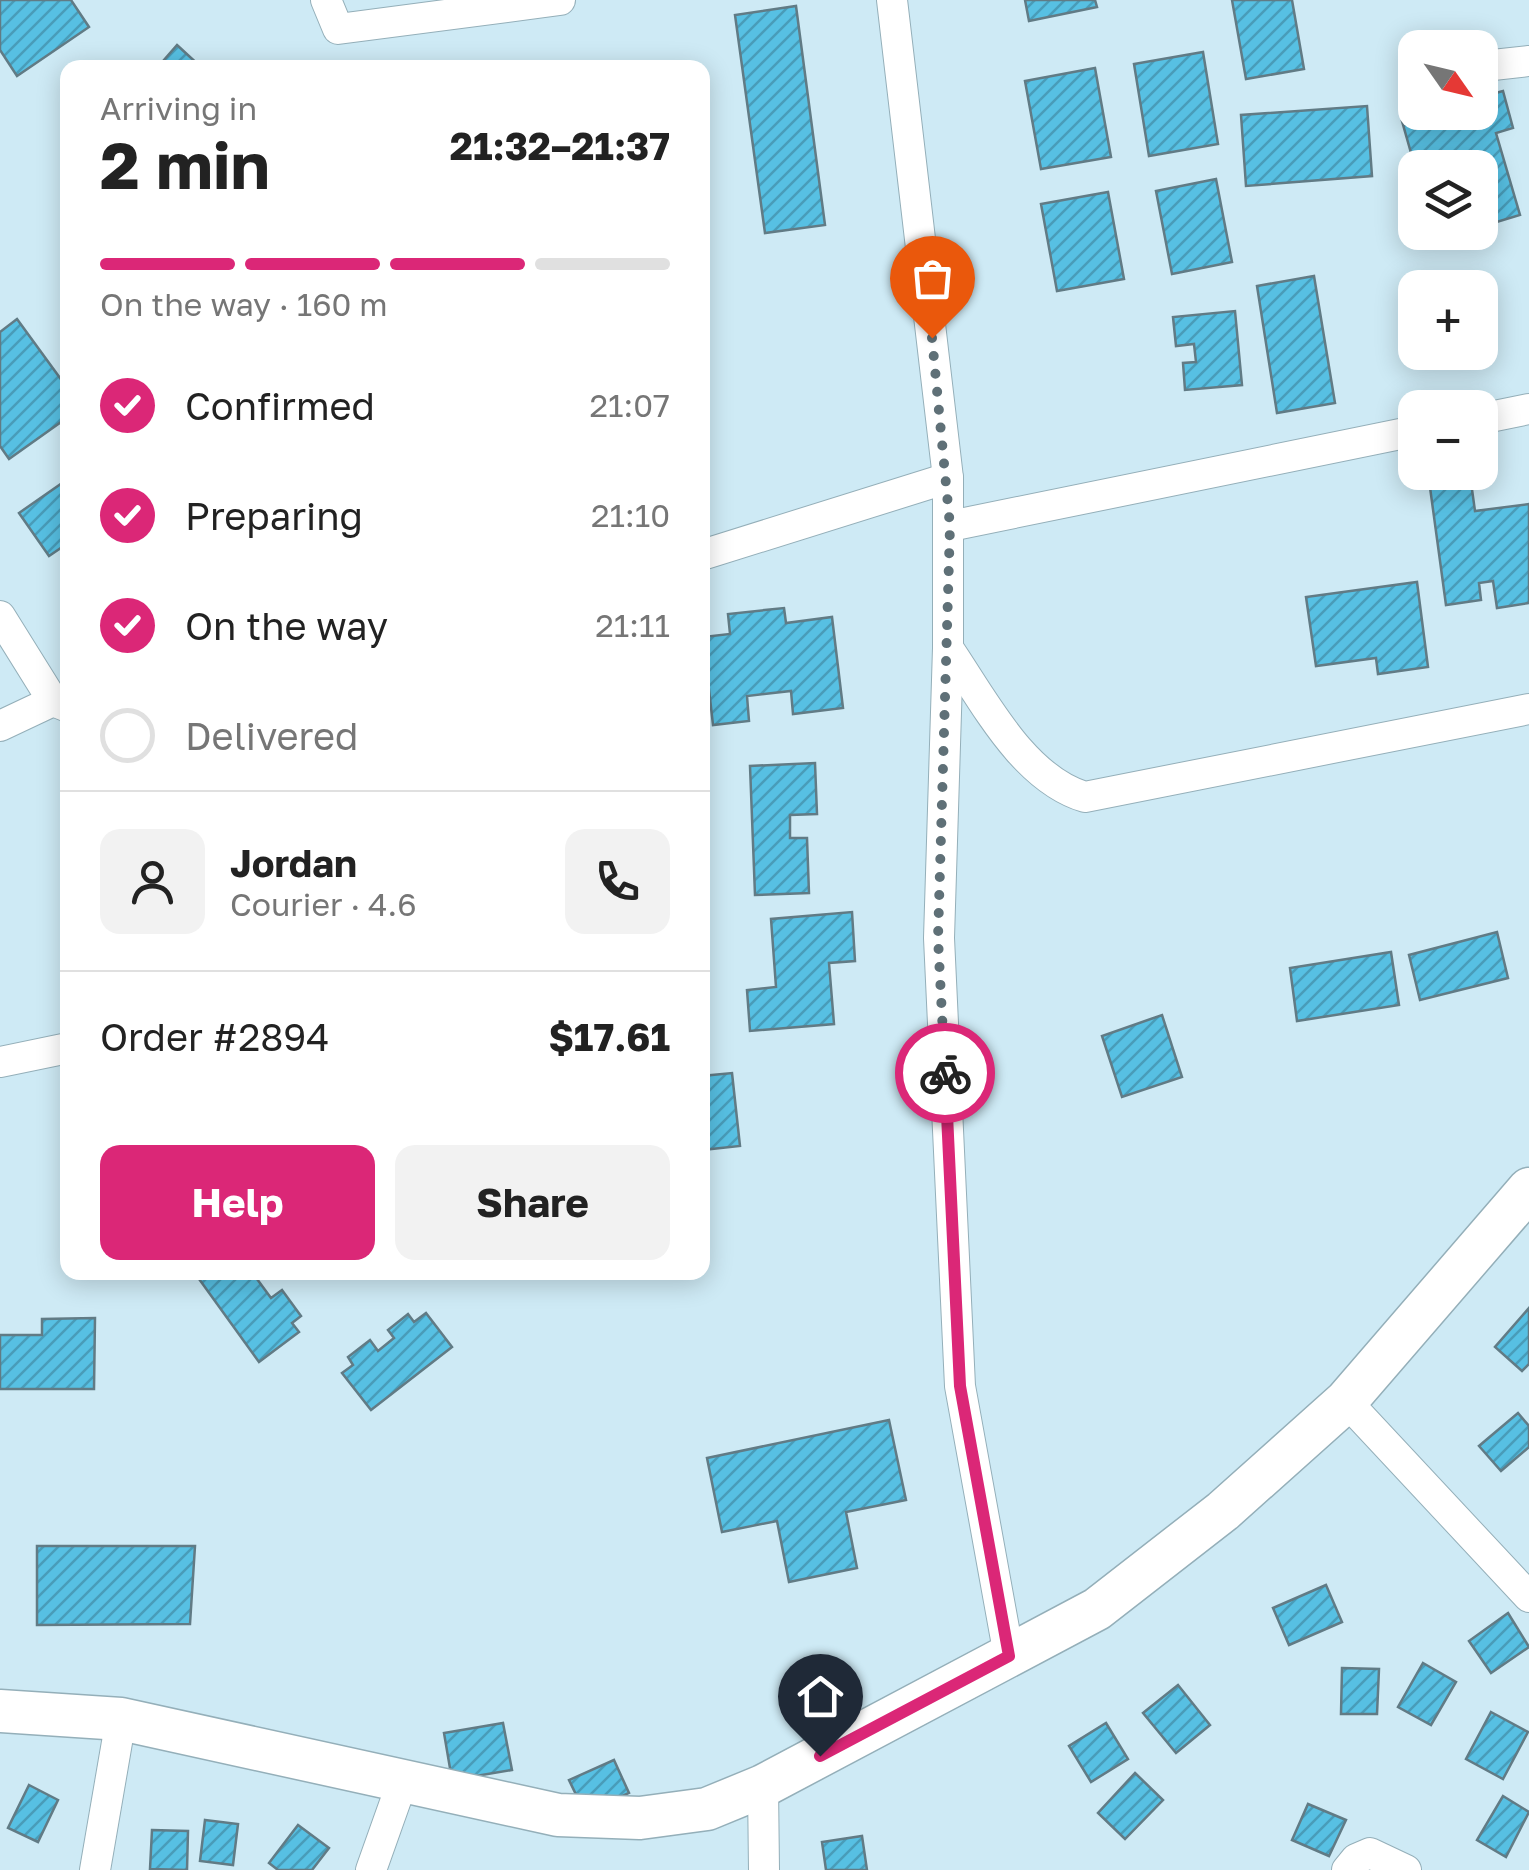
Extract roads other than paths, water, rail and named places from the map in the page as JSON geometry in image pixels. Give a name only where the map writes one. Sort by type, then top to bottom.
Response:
[{"type":"street","points":[[326,0],[338,29],[560,0]]},
{"type":"street","points":[[892,0],[948,478],[948,648],[938,938],[960,1386],[1009,1656]]},
{"type":"street","points":[[1498,65],[1529,61]]},
{"type":"street","points":[[1498,415],[1529,409]]},
{"type":"street","points":[[950,526],[1398,434]]},
{"type":"street","points":[[710,552],[948,478]]},
{"type":"street","points":[[0,616],[60,704],[0,726]]},
{"type":"street","points":[[948,648],[1019,748],[1070,792],[1085,797],[1529,709]]},
{"type":"street","points":[[0,1062],[60,1050]]},
{"type":"street","points":[[0,1711],[122,1719],[526,1809],[597,1818],[640,1818],[707,1808],[763,1786],[1098,1609],[1223,1511],[1346,1402],[1529,1190]]},
{"type":"street","points":[[1346,1402],[1529,1597]]},
{"type":"street","points":[[95,1870],[122,1719]]},
{"type":"street","points":[[371,1870],[403,1780]]},
{"type":"street","points":[[763,1786],[764,1870]]},
{"type":"street","points":[[1347,1870],[1356,1859],[1370,1853],[1406,1870]]}]
